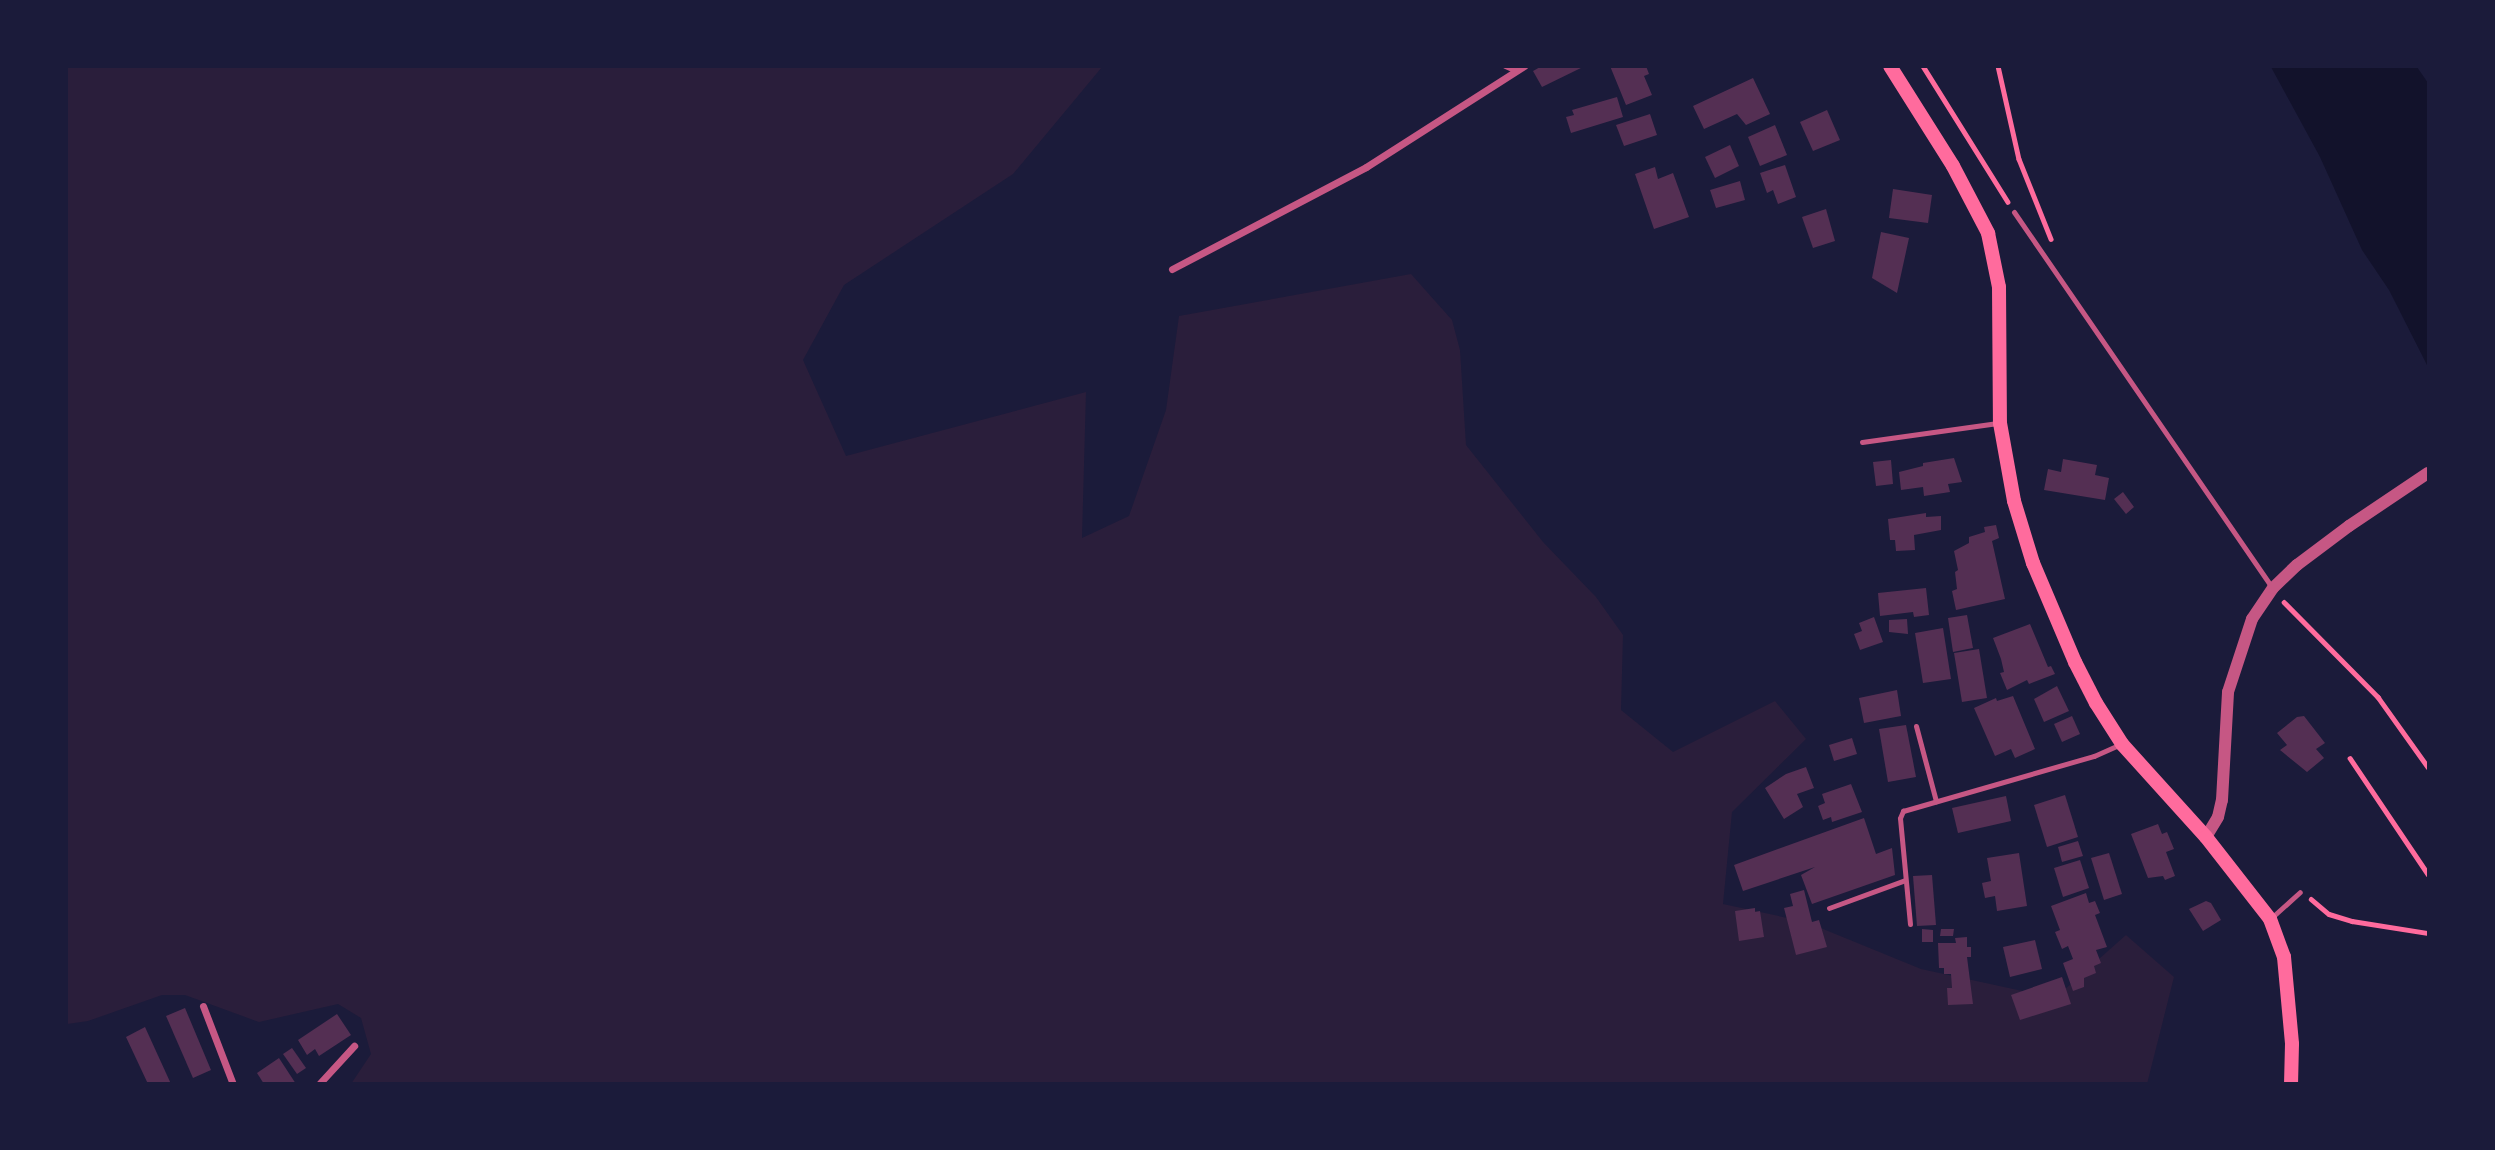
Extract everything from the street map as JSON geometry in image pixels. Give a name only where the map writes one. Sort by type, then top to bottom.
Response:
[{"type":"main road","points":[[1890,66],[1953,166],[1988,233],[1999,287],[2000,423],[2014,501],[2033,563],[2075,662],[2122,744],[2206,837],[2270,919],[2284,957],[2292,1044],[2291,1083]]},
{"type":"street","points":[[1172,269],[1366,167],[1521,69]]},
{"type":"street","points":[[2206,837],[2218,817],[2222,800],[2228,692],[2252,619],[2277,584],[2319,547],[2428,473]]},
{"type":"street","points":[[204,1006],[233,1083]]},
{"type":"street","points":[[320,1083],[354,1046]]},
{"type":"lane","points":[[1505,66],[1521,69]]},
{"type":"lane","points":[[2014,212],[2054,273],[2277,584]]},
{"type":"lane","points":[[1862,442],[2000,423]]},
{"type":"lane","points":[[1916,726],[1936,801]]},
{"type":"lane","points":[[1910,924],[1900,818],[1903,811],[2094,756],[2122,744]]},
{"type":"lane","points":[[1829,908],[1905,880]]},
{"type":"lane","points":[[2270,919],[2300,891]]},
{"type":"path","points":[[1923,66],[2014,212]]},
{"type":"path","points":[[1998,66],[2020,159],[2057,256],[2054,273]]},
{"type":"path","points":[[2283,601],[2378,697],[2428,766]]},
{"type":"path","points":[[2350,758],[2428,874]]},
{"type":"path","points":[[2300,891],[2329,914],[2428,933]]},
{"type":"shaded area","points":[[67,66],[1102,67],[1013,174],[844,285],[803,360],[846,456],[1086,392],[1082,538],[1129,516],[1166,410],[1179,316],[1411,274],[1452,320],[1460,350],[1466,445],[1543,542],[1596,597],[1623,635],[1621,710],[1673,752],[1775,701],[1806,739],[1732,812],[1723,904],[1806,922],[1921,969],[2055,998],[2126,935],[2174,977],[2147,1084],[351,1084],[371,1054],[361,1018],[338,1004],[259,1022],[185,995],[162,995],[88,1021],[67,1024]]},
{"type":"shaded area","points":[[2271,67],[2417,67],[2428,83],[2428,367],[2389,290],[2362,250],[2320,157]]},
{"type":"building","points":[[1542,66],[1585,66],[1542,87],[1533,71]]},
{"type":"building","points":[[1610,66],[1646,66],[1649,74],[1644,76],[1652,95],[1626,105]]},
{"type":"building","points":[[1753,78],[1770,114],[1746,125],[1737,114],[1704,129],[1693,106]]},
{"type":"building","points":[[1617,97],[1623,117],[1571,133],[1566,117],[1574,115],[1572,110]]},
{"type":"building","points":[[1827,110],[1840,140],[1813,151],[1800,122]]},
{"type":"building","points":[[1650,114],[1657,135],[1624,146],[1616,125]]},
{"type":"building","points":[[1775,125],[1787,155],[1760,166],[1748,137]]},
{"type":"building","points":[[1730,145],[1739,166],[1715,178],[1705,157]]},
{"type":"building","points":[[1785,165],[1796,197],[1778,204],[1773,190],[1767,193],[1760,173]]},
{"type":"building","points":[[1655,167],[1658,179],[1673,173],[1689,217],[1654,229],[1635,174]]},
{"type":"building","points":[[1740,181],[1745,200],[1716,208],[1710,190]]},
{"type":"building","points":[[1893,189],[1932,195],[1928,223],[1889,218]]},
{"type":"building","points":[[1826,209],[1835,241],[1813,248],[1802,217]]},
{"type":"building","points":[[1881,232],[1909,238],[1897,293],[1872,278]]},
{"type":"building","points":[[1954,458],[1962,482],[1948,484],[1950,492],[1924,496],[1923,487],[1901,490],[1899,472],[1923,466],[1923,463]]},
{"type":"building","points":[[2063,459],[2097,465],[2095,475],[2109,478],[2105,500],[2044,490],[2048,469],[2061,472]]},
{"type":"building","points":[[1891,460],[1893,484],[1876,486],[1873,462]]},
{"type":"building","points":[[2123,492],[2134,507],[2126,514],[2114,499]]},
{"type":"building","points":[[1926,513],[1926,517],[1941,516],[1941,530],[1914,535],[1915,550],[1896,551],[1895,540],[1890,540],[1888,519]]},
{"type":"building","points":[[1996,525],[1999,538],[1992,541],[2005,599],[1956,610],[1952,591],[1957,589],[1955,572],[1958,570],[1954,551],[1969,543],[1969,537],[1985,532],[1984,527]]},
{"type":"building","points":[[1926,588],[1929,615],[1914,617],[1913,612],[1880,616],[1878,593]]},
{"type":"building","points":[[1967,615],[1973,648],[1953,652],[1948,618]]},
{"type":"building","points":[[1874,617],[1883,642],[1860,650],[1854,634],[1862,631],[1859,623]]},
{"type":"building","points":[[1907,619],[1908,634],[1889,632],[1889,620]]},
{"type":"building","points":[[2030,624],[2048,667],[2051,666],[2055,674],[2029,684],[2027,680],[2007,690],[2000,673],[2004,672],[1993,638]]},
{"type":"building","points":[[1943,628],[1951,679],[1923,683],[1915,633]]},
{"type":"building","points":[[1979,649],[1987,698],[1962,702],[1954,653]]},
{"type":"building","points":[[2057,686],[2069,711],[2044,722],[2034,699]]},
{"type":"building","points":[[1897,690],[1901,716],[1864,723],[1859,698]]},
{"type":"building","points":[[2013,696],[2035,749],[2015,758],[2011,749],[1995,756],[1974,708],[1996,698],[1997,701]]},
{"type":"building","points":[[2072,716],[2080,734],[2062,742],[2054,724]]},
{"type":"building","points":[[2304,716],[2325,743],[2316,749],[2324,758],[2307,772],[2280,750],[2287,745],[2277,733],[2297,717]]},
{"type":"building","points":[[1906,725],[1916,777],[1888,782],[1879,729]]},
{"type":"building","points":[[1852,738],[1857,754],[1834,761],[1829,745]]},
{"type":"building","points":[[1806,767],[1814,788],[1797,794],[1803,807],[1784,819],[1765,788],[1786,774]]},
{"type":"building","points":[[1851,784],[1862,812],[1832,822],[1831,817],[1823,820],[1818,806],[1825,803],[1822,794]]},
{"type":"building","points":[[2065,795],[2078,837],[2047,847],[2034,805]]},
{"type":"building","points":[[2006,796],[2011,821],[1958,833],[1952,808]]},
{"type":"building","points":[[1864,818],[1876,854],[1892,848],[1895,875],[1812,904],[1801,875],[1815,867],[1743,891],[1734,865]]},
{"type":"building","points":[[2158,824],[2162,834],[2167,832],[2174,849],[2166,852],[2175,876],[2165,880],[2163,876],[2148,878],[2131,834]]},
{"type":"building","points":[[2078,841],[2083,856],[2062,862],[2058,847]]},
{"type":"building","points":[[2019,853],[2027,906],[1997,911],[1995,896],[1985,898],[1982,883],[1991,881],[1987,858]]},
{"type":"building","points":[[2109,853],[2122,894],[2104,900],[2091,858]]},
{"type":"building","points":[[2080,860],[2089,888],[2063,897],[2054,868]]},
{"type":"building","points":[[1932,875],[1936,925],[1917,926],[1913,876]]},
{"type":"building","points":[[1804,890],[1812,922],[1819,920],[1827,947],[1796,955],[1784,908],[1793,906],[1790,894]]},
{"type":"building","points":[[2086,893],[2089,903],[2095,901],[2100,913],[2095,915],[2107,947],[2096,950],[2101,963],[2094,966],[2096,973],[2084,978],[2084,987],[2073,991],[2063,963],[2073,959],[2068,946],[2062,949],[2055,932],[2060,930],[2051,906]]},
{"type":"building","points":[[2206,901],[2211,903],[2221,920],[2203,931],[2189,909]]},
{"type":"building","points":[[1755,908],[1755,912],[1760,911],[1764,937],[1739,941],[1735,911]]},
{"type":"building","points":[[1922,929],[1933,930],[1933,942],[1922,942]]},
{"type":"building","points":[[1941,929],[1954,929],[1953,936],[1940,936]]},
{"type":"building","points":[[1967,937],[1967,947],[1971,947],[1971,957],[1967,957],[1973,1004],[1948,1005],[1947,988],[1952,988],[1951,974],[1944,974],[1944,968],[1939,968],[1938,943],[1956,943],[1955,938]]},
{"type":"building","points":[[2035,940],[2042,969],[2010,977],[2003,947]]},
{"type":"building","points":[[2062,977],[2071,1004],[2020,1020],[2011,995]]},
{"type":"building","points":[[185,1008],[211,1070],[193,1078],[166,1016]]},
{"type":"building","points":[[337,1014],[351,1035],[319,1056],[315,1049],[307,1055],[298,1040]]},
{"type":"building","points":[[145,1027],[171,1084],[148,1084],[126,1037]]},
{"type":"building","points":[[292,1048],[306,1068],[297,1074],[283,1054]]},
{"type":"building","points":[[279,1058],[296,1084],[264,1084],[257,1073]]}]
